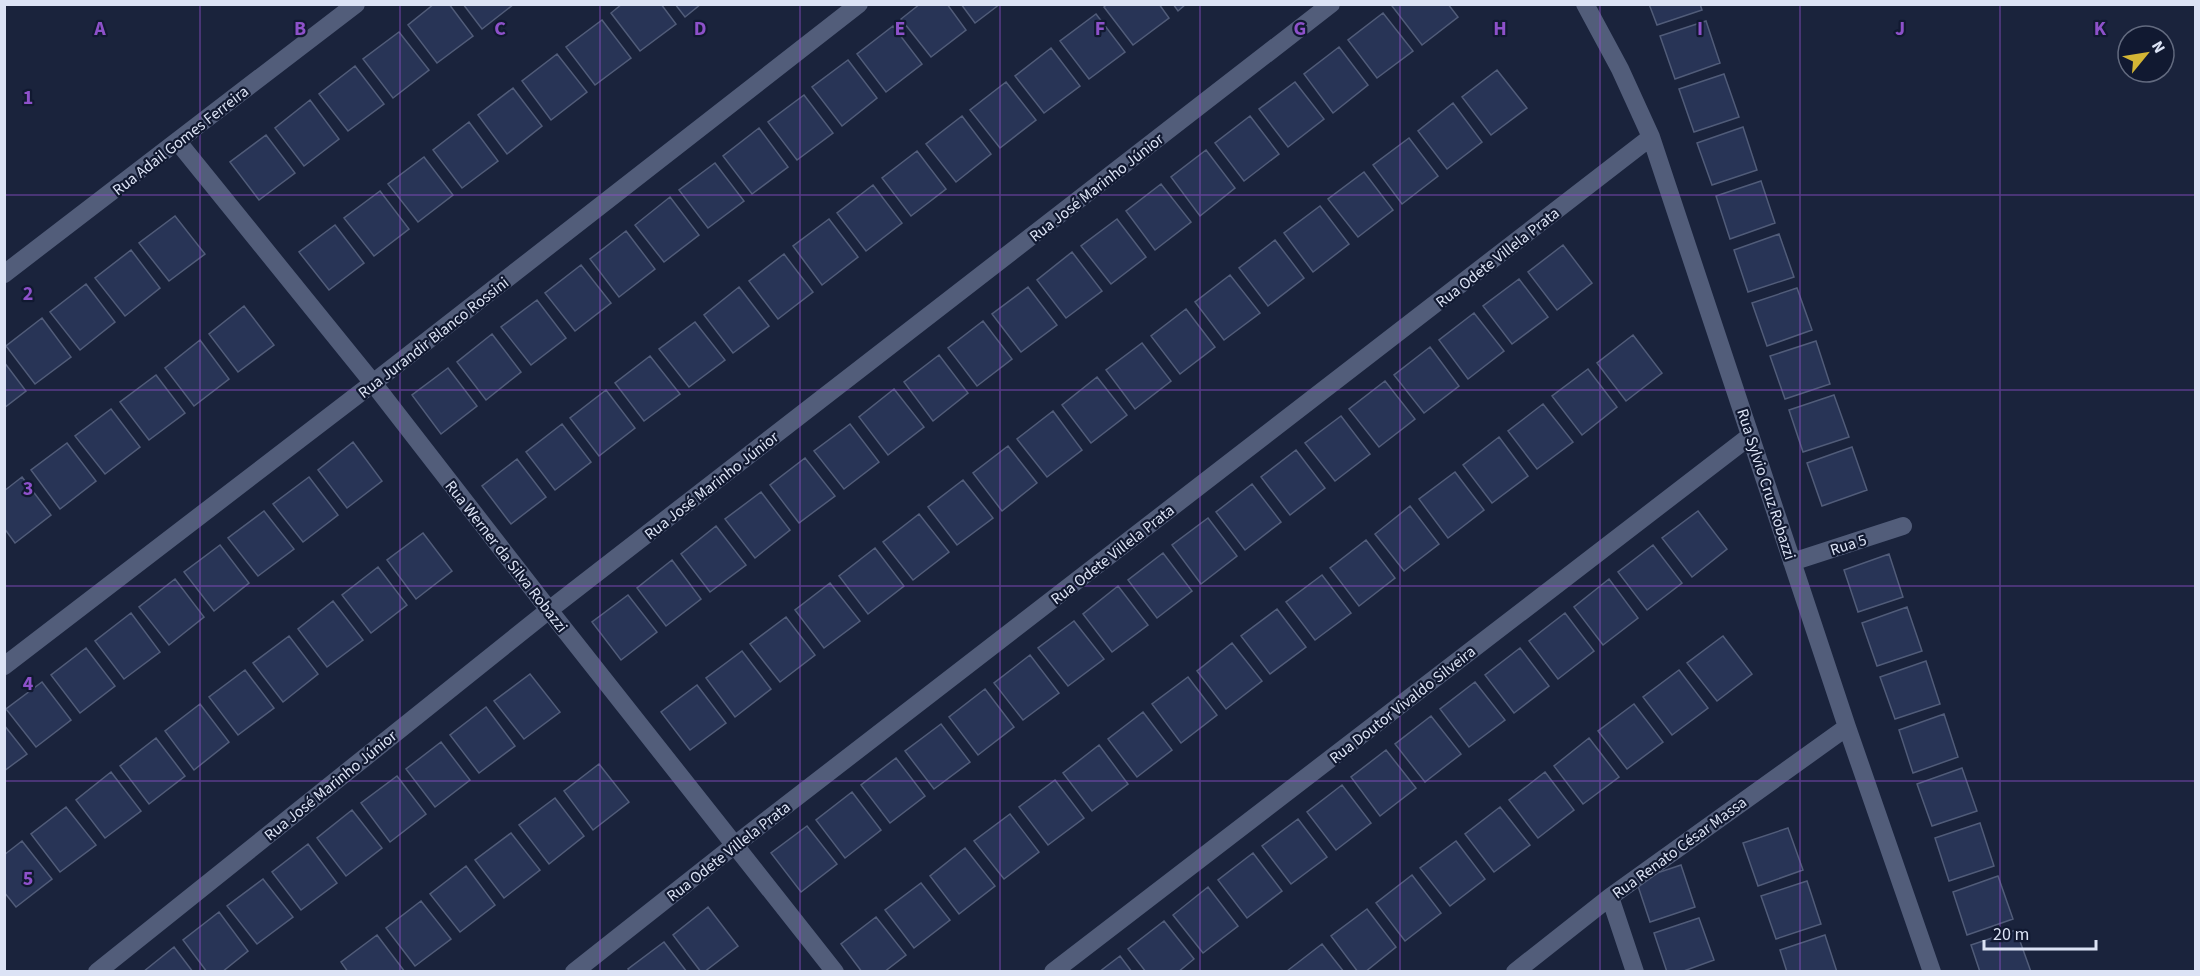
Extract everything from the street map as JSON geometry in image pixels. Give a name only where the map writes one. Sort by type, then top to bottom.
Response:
[{"type":"street","name":"Rua Adail Gomes Ferreira","points":[[4,274],[356,4]]},
{"type":"street","name":"Rua Jurandir Blanco Rossini","points":[[4,666],[373,383],[859,4]]},
{"type":"street","name":"Rua José Marinho Júnior","points":[[97,972],[549,610],[1331,4]]},
{"type":"street","name":"Rua Sylvio Cruz Robazzi","points":[[1585,4],[1620,69],[1651,137],[1847,727],[1932,972]]},
{"type":"street","name":"Rua Odete Villela Prata","points":[[574,972],[736,844],[1651,137]]},
{"type":"street","name":"Rua Werner da Silva Robazzi","points":[[178,142],[373,383],[835,972]]},
{"type":"street","name":"Rua Doutor Vivaldo Silveira","points":[[1053,972],[1750,436]]},
{"type":"street","name":"Rua 5","points":[[1792,562],[1904,526]]},
{"type":"street","name":"Rua Renato César Massa","points":[[1515,972],[1610,897],[1847,727]]},
{"type":"street","points":[[1610,897],[1635,972]]},
{"type":"building","points":[[434,4],[449,4],[473,36],[437,63],[408,25]]},
{"type":"building","points":[[463,4],[514,4],[482,29]]},
{"type":"building","points":[[622,4],[661,4],[676,24],[640,51],[611,13]]},
{"type":"building","points":[[675,4],[701,4],[685,17]]},
{"type":"building","points":[[920,4],[947,4],[966,30],[931,57],[901,19]]},
{"type":"building","points":[[961,4],[1000,4],[975,23]]},
{"type":"building","points":[[1107,4],[1159,4],[1169,18],[1133,45],[1104,7]]},
{"type":"building","points":[[1173,4],[1186,4],[1178,11]]},
{"type":"building","points":[[1395,4],[1448,4],[1458,17],[1422,45],[1392,6]]},
{"type":"building","points":[[1649,4],[1700,4],[1702,10],[1657,25]]},
{"type":"building","points":[[1383,13],[1413,51],[1377,78],[1348,40]]},
{"type":"building","points":[[1096,14],[1125,52],[1089,79],[1060,41]]},
{"type":"building","points":[[602,20],[631,58],[595,85],[566,47]]},
{"type":"building","points":[[1706,21],[1720,63],[1675,79],[1660,36]]},
{"type":"building","points":[[893,26],[922,64],[886,92],[857,54]]},
{"type":"building","points":[[399,32],[429,70],[393,98],[363,59]]},
{"type":"building","points":[[1339,47],[1368,85],[1333,113],[1304,74]]},
{"type":"building","points":[[1051,48],[1080,86],[1044,113],[1015,76]]},
{"type":"building","points":[[557,54],[587,92],[551,120],[522,81]]},
{"type":"building","points":[[848,60],[877,98],[842,126],[812,87]]},
{"type":"building","points":[[355,66],[384,104],[348,131],[319,94]]},
{"type":"building","points":[[1497,70],[1527,108],[1491,135],[1462,97]]},
{"type":"building","points":[[1724,74],[1739,117],[1694,132],[1679,89]]},
{"type":"building","points":[[1006,82],[1036,120],[1000,148],[970,110]]},
{"type":"building","points":[[1295,82],[1324,119],[1288,147],[1259,109]]},
{"type":"building","points":[[513,88],[542,126],[507,154],[478,115]]},
{"type":"building","points":[[804,95],[833,133],[797,160],[768,122]]},
{"type":"building","points":[[310,100],[339,139],[304,166],[275,128]]},
{"type":"building","points":[[1453,103],[1482,142],[1447,169],[1418,131]]},
{"type":"building","points":[[962,116],[991,154],[956,182],[926,144]]},
{"type":"building","points":[[1250,116],[1279,154],[1244,181],[1215,143]]},
{"type":"building","points":[[469,122],[498,161],[462,188],[433,150]]},
{"type":"building","points":[[1743,127],[1757,170],[1712,185],[1697,143]]},
{"type":"building","points":[[759,128],[788,167],[752,194],[723,156]]},
{"type":"building","points":[[266,135],[295,173],[259,200],[230,162]]},
{"type":"building","points":[[1409,138],[1438,176],[1402,204],[1373,165]]},
{"type":"building","points":[[1206,150],[1235,188],[1200,216],[1171,177]]},
{"type":"building","points":[[917,151],[946,189],[911,216],[882,178]]},
{"type":"building","points":[[424,157],[453,195],[418,222],[388,184]]},
{"type":"building","points":[[715,163],[744,201],[708,228],[679,190]]},
{"type":"building","points":[[1364,172],[1393,210],[1358,237],[1328,199]]},
{"type":"building","points":[[1761,181],[1775,223],[1730,239],[1716,196]]},
{"type":"building","points":[[1161,184],[1191,222],[1155,250],[1126,211]]},
{"type":"building","points":[[873,185],[902,223],[866,251],[837,213]]},
{"type":"building","points":[[380,191],[409,229],[374,256],[344,218]]},
{"type":"building","points":[[670,197],[699,235],[664,262],[635,225]]},
{"type":"building","points":[[1320,206],[1349,244],[1313,272],[1284,233]]},
{"type":"building","points":[[175,216],[205,254],[169,281],[139,243]]},
{"type":"building","points":[[829,219],[858,257],[822,285],[793,246]]},
{"type":"building","points":[[1117,219],[1146,257],[1111,284],[1081,246]]},
{"type":"building","points":[[335,225],[364,263],[329,290],[299,252]]},
{"type":"building","points":[[626,231],[655,269],[619,297],[590,259]]},
{"type":"building","points":[[1779,234],[1794,277],[1748,292],[1734,250]]},
{"type":"building","points":[[1275,240],[1304,278],[1268,306],[1239,268]]},
{"type":"building","points":[[1563,245],[1592,283],[1557,310],[1528,272]]},
{"type":"building","points":[[131,250],[160,288],[125,316],[95,278]]},
{"type":"building","points":[[1072,252],[1102,291],[1066,318],[1037,280]]},
{"type":"building","points":[[784,254],[813,292],[778,319],[749,281]]},
{"type":"building","points":[[581,265],[611,303],[575,331],[545,293]]},
{"type":"building","points":[[1230,275],[1260,313],[1224,340],[1195,302]]},
{"type":"building","points":[[1519,279],[1548,317],[1512,344],[1483,306]]},
{"type":"building","points":[[86,284],[115,322],[80,350],[50,312]]},
{"type":"building","points":[[739,287],[769,326],[733,353],[704,315]]},
{"type":"building","points":[[1028,287],[1057,325],[1021,352],[992,314]]},
{"type":"building","points":[[1797,288],[1812,330],[1767,346],[1752,303]]},
{"type":"building","points":[[537,300],[566,338],[531,365],[501,327]]},
{"type":"building","points":[[244,306],[274,345],[238,372],[209,334]]},
{"type":"building","points":[[1186,309],[1215,347],[1180,374],[1151,336]]},
{"type":"building","points":[[1474,313],[1504,351],[1468,379],[1439,340]]},
{"type":"building","points":[[42,318],[71,357],[35,384],[6,346]]},
{"type":"building","points":[[983,321],[1012,359],[977,386],[948,348]]},
{"type":"building","points":[[695,322],[725,360],[689,387],[659,349]]},
{"type":"building","points":[[492,334],[521,372],[486,400],[457,362]]},
{"type":"building","points":[[1633,335],[1662,373],[1626,401],[1597,363]]},
{"type":"building","points":[[200,340],[229,379],[194,406],[165,368]]},
{"type":"building","points":[[1816,341],[1830,384],[1785,399],[1770,356]]},
{"type":"building","points":[[1142,343],[1171,381],[1135,409],[1106,370]]},
{"type":"building","points":[[1430,347],[1459,386],[1424,413],[1394,375]]},
{"type":"building","points":[[939,355],[968,393],[933,421],[904,382]]},
{"type":"building","points":[[650,356],[680,394],[644,421],[615,383]]},
{"type":"building","points":[[4,362],[26,391],[4,408]]},
{"type":"building","points":[[448,368],[477,406],[441,434],[412,395]]},
{"type":"building","points":[[1588,369],[1617,407],[1582,435],[1552,396]]},
{"type":"building","points":[[156,375],[185,413],[149,440],[120,402]]},
{"type":"building","points":[[1097,377],[1127,415],[1091,443],[1062,405]]},
{"type":"building","points":[[1385,381],[1415,419],[1379,447],[1349,409]]},
{"type":"building","points":[[894,389],[924,427],[888,455],[859,417]]},
{"type":"building","points":[[606,390],[635,428],[599,456],[570,418]]},
{"type":"building","points":[[1834,395],[1849,437],[1803,452],[1789,410]]},
{"type":"building","points":[[1543,404],[1573,442],[1537,469],[1508,431]]},
{"type":"building","points":[[111,409],[140,447],[105,474],[75,436]]},
{"type":"building","points":[[1053,411],[1082,450],[1047,477],[1017,439]]},
{"type":"building","points":[[1341,416],[1370,454],[1335,481],[1305,443]]},
{"type":"building","points":[[562,424],[591,462],[555,490],[526,452]]},
{"type":"building","points":[[850,424],[879,462],[844,489],[814,451]]},
{"type":"building","points":[[1499,437],[1528,476],[1492,503],[1463,465]]},
{"type":"building","points":[[353,442],[382,481],[347,508],[318,470]]},
{"type":"building","points":[[67,443],[96,481],[60,509],[31,470]]},
{"type":"building","points":[[1008,446],[1037,483],[1002,511],[973,473]]},
{"type":"building","points":[[1852,447],[1867,490],[1822,506],[1807,463]]},
{"type":"building","points":[[1296,450],[1325,488],[1290,515],[1261,477]]},
{"type":"building","points":[[805,458],[835,496],[799,523],[770,485]]},
{"type":"building","points":[[517,459],[546,497],[511,524],[482,486]]},
{"type":"building","points":[[1455,472],[1484,510],[1448,538],[1419,499]]},
{"type":"building","points":[[22,477],[51,515],[15,543],[4,528],[4,491]]},
{"type":"building","points":[[309,477],[338,515],[303,542],[273,504]]},
{"type":"building","points":[[963,480],[993,518],[957,545],[928,507]]},
{"type":"building","points":[[1252,484],[1281,522],[1245,550],[1216,512]]},
{"type":"building","points":[[761,492],[790,530],[755,558],[725,519]]},
{"type":"building","points":[[1410,506],[1439,544],[1404,571],[1375,534]]},
{"type":"building","points":[[264,511],[294,549],[258,576],[228,538]]},
{"type":"building","points":[[1698,511],[1727,549],[1692,577],[1662,538]]},
{"type":"building","points":[[919,514],[949,552],[913,580],[883,542]]},
{"type":"building","points":[[1208,518],[1237,556],[1201,584],[1172,545]]},
{"type":"building","points":[[716,526],[746,565],[710,592],[681,554]]},
{"type":"building","points":[[423,533],[452,571],[416,599],[387,560]]},
{"type":"building","points":[[1366,540],[1395,578],[1359,606],[1330,568]]},
{"type":"building","points":[[220,545],[249,583],[214,611],[184,572]]},
{"type":"building","points":[[1653,545],[1682,583],[1647,610],[1618,572]]},
{"type":"building","points":[[875,548],[904,586],[868,614],[839,576]]},
{"type":"building","points":[[1163,553],[1192,591],[1157,618],[1128,580]]},
{"type":"building","points":[[1889,554],[1903,597],[1858,612],[1844,570]]},
{"type":"building","points":[[672,560],[701,599],[666,626],[637,588]]},
{"type":"building","points":[[378,567],[407,605],[371,633],[342,595]]},
{"type":"building","points":[[1322,575],[1351,613],[1315,640],[1286,602]]},
{"type":"building","points":[[175,579],[204,617],[169,645],[139,607]]},
{"type":"building","points":[[1609,579],[1638,618],[1603,645],[1574,607]]},
{"type":"building","points":[[830,583],[860,621],[824,648],[795,610]]},
{"type":"building","points":[[1118,586],[1148,625],[1112,652],[1083,614]]},
{"type":"building","points":[[628,595],[657,632],[621,660],[592,622]]},
{"type":"building","points":[[333,601],[363,640],[327,667],[298,629]]},
{"type":"building","points":[[1907,607],[1922,651],[1877,666],[1862,623]]},
{"type":"building","points":[[1277,609],[1306,647],[1270,674],[1241,636]]},
{"type":"building","points":[[131,613],[160,652],[124,679],[95,641]]},
{"type":"building","points":[[1565,613],[1594,651],[1558,679],[1529,641]]},
{"type":"building","points":[[786,617],[815,655],[780,682],[750,644]]},
{"type":"building","points":[[1074,621],[1104,659],[1068,686],[1038,648]]},
{"type":"building","points":[[289,636],[318,674],[283,702],[253,663]]},
{"type":"building","points":[[1723,636],[1752,674],[1717,701],[1687,663]]},
{"type":"building","points":[[1232,643],[1262,681],[1226,709],[1197,671]]},
{"type":"building","points":[[86,648],[115,686],[80,713],[51,675]]},
{"type":"building","points":[[1520,648],[1549,686],[1514,713],[1485,675]]},
{"type":"building","points":[[742,651],[771,689],[735,717],[706,678]]},
{"type":"building","points":[[1030,655],[1059,693],[1023,720],[994,683]]},
{"type":"building","points":[[1926,661],[1940,704],[1895,719],[1880,677]]},
{"type":"building","points":[[245,670],[274,708],[238,735],[209,697]]},
{"type":"building","points":[[1679,670],[1708,708],[1672,735],[1643,697]]},
{"type":"building","points":[[530,674],[560,712],[524,739],[494,701]]},
{"type":"building","points":[[1188,677],[1217,715],[1181,743],[1152,704]]},
{"type":"building","points":[[42,682],[71,720],[36,747],[6,709]]},
{"type":"building","points":[[1475,682],[1505,720],[1469,747],[1440,709]]},
{"type":"building","points":[[697,685],[726,723],[690,750],[661,712]]},
{"type":"building","points":[[985,689],[1014,727],[978,755],[949,717]]},
{"type":"building","points":[[200,704],[229,742],[194,770],[165,731]]},
{"type":"building","points":[[1634,704],[1663,742],[1627,769],[1598,731]]},
{"type":"building","points":[[486,707],[515,746],[479,773],[450,735]]},
{"type":"building","points":[[1143,712],[1172,750],[1137,777],[1108,739]]},
{"type":"building","points":[[1944,714],[1958,757],[1913,773],[1899,730]]},
{"type":"building","points":[[1431,716],[1461,754],[1425,782],[1395,744]]},
{"type":"building","points":[[941,724],[970,762],[934,789],[905,751]]},
{"type":"building","points":[[4,725],[27,754],[4,771]]},
{"type":"building","points":[[156,738],[185,776],[149,804],[120,766]]},
{"type":"building","points":[[1589,738],[1619,777],[1583,804],[1554,766]]},
{"type":"building","points":[[441,742],[470,780],[435,807],[406,769]]},
{"type":"building","points":[[1099,745],[1128,784],[1092,811],[1063,773]]},
{"type":"building","points":[[1386,750],[1416,788],[1380,816],[1351,777]]},
{"type":"building","points":[[896,758],[925,796],[890,823],[861,785]]},
{"type":"building","points":[[599,764],[629,802],[593,830],[564,791]]},
{"type":"building","points":[[1962,768],[1977,811],[1932,826],[1917,784]]},
{"type":"building","points":[[111,772],[141,811],[105,838],[76,800]]},
{"type":"building","points":[[1545,772],[1574,810],[1538,838],[1509,800]]},
{"type":"building","points":[[397,776],[426,814],[390,842],[361,803]]},
{"type":"building","points":[[1055,780],[1084,818],[1048,845],[1019,807]]},
{"type":"building","points":[[1342,785],[1371,823],[1336,850],[1307,812]]},
{"type":"building","points":[[852,792],[881,830],[845,858],[816,820]]},
{"type":"building","points":[[555,798],[584,836],[549,864],[519,825]]},
{"type":"building","points":[[66,807],[96,845],[60,872],[31,834]]},
{"type":"building","points":[[1500,807],[1530,845],[1494,872],[1465,834]]},
{"type":"building","points":[[352,810],[382,848],[346,876],[317,838]]},
{"type":"building","points":[[1010,814],[1039,852],[1004,879],[974,841]]},
{"type":"building","points":[[1298,819],[1327,857],[1291,884],[1262,846]]},
{"type":"building","points":[[1980,823],[1994,866],[1949,881],[1935,838]]},
{"type":"building","points":[[807,826],[837,864],[801,892],[771,853]]},
{"type":"building","points":[[1788,828],[1803,870],[1758,886],[1743,843]]},
{"type":"building","points":[[511,833],[540,870],[504,898],[475,860]]},
{"type":"building","points":[[22,841],[52,879],[16,907],[4,892],[4,855]]},
{"type":"building","points":[[1456,841],[1485,879],[1450,906],[1420,868]]},
{"type":"building","points":[[308,844],[337,883],[301,910],[272,872]]},
{"type":"building","points":[[965,848],[995,886],[959,914],[930,876]]},
{"type":"building","points":[[1253,853],[1282,891],[1247,918],[1218,880]]},
{"type":"building","points":[[1681,865],[1695,907],[1650,922],[1636,880]]},
{"type":"building","points":[[466,866],[495,905],[460,932],[430,894]]},
{"type":"building","points":[[1412,875],[1441,913],[1405,941],[1376,903]]},
{"type":"building","points":[[1998,876],[2013,919],[1967,935],[1953,892]]},
{"type":"building","points":[[263,879],[293,917],[257,944],[227,906]]},
{"type":"building","points":[[1807,881],[1821,924],[1776,939],[1761,896]]},
{"type":"building","points":[[921,883],[950,920],[914,948],[885,910]]},
{"type":"building","points":[[1208,887],[1238,926],[1203,953],[1173,915]]},
{"type":"building","points":[[421,901],[451,939],[415,966],[386,928]]},
{"type":"building","points":[[708,907],[738,946],[701,972],[673,935]]},
{"type":"building","points":[[1367,909],[1396,947],[1365,972],[1358,972],[1331,936]]},
{"type":"building","points":[[219,912],[248,951],[222,972],[207,972],[183,940]]},
{"type":"building","points":[[876,917],[906,955],[884,972],[862,972],[841,944]]},
{"type":"building","points":[[1699,918],[1714,960],[1681,972],[1667,972],[1654,933]]},
{"type":"building","points":[[1164,921],[1194,959],[1178,972],[1146,972],[1128,949]]},
{"type":"building","points":[[2016,930],[2031,972],[1980,972],[1971,945]]},
{"type":"building","points":[[377,935],[405,972],[348,972],[341,962]]},
{"type":"building","points":[[1825,935],[1837,972],[1787,972],[1780,950]]},
{"type":"building","points":[[664,942],[687,972],[630,972],[628,969]]},
{"type":"building","points":[[1322,944],[1344,972],[1287,971]]},
{"type":"building","points":[[174,947],[193,972],[143,972]]},
{"type":"building","points":[[1120,956],[1132,972],[1099,972]]}]
